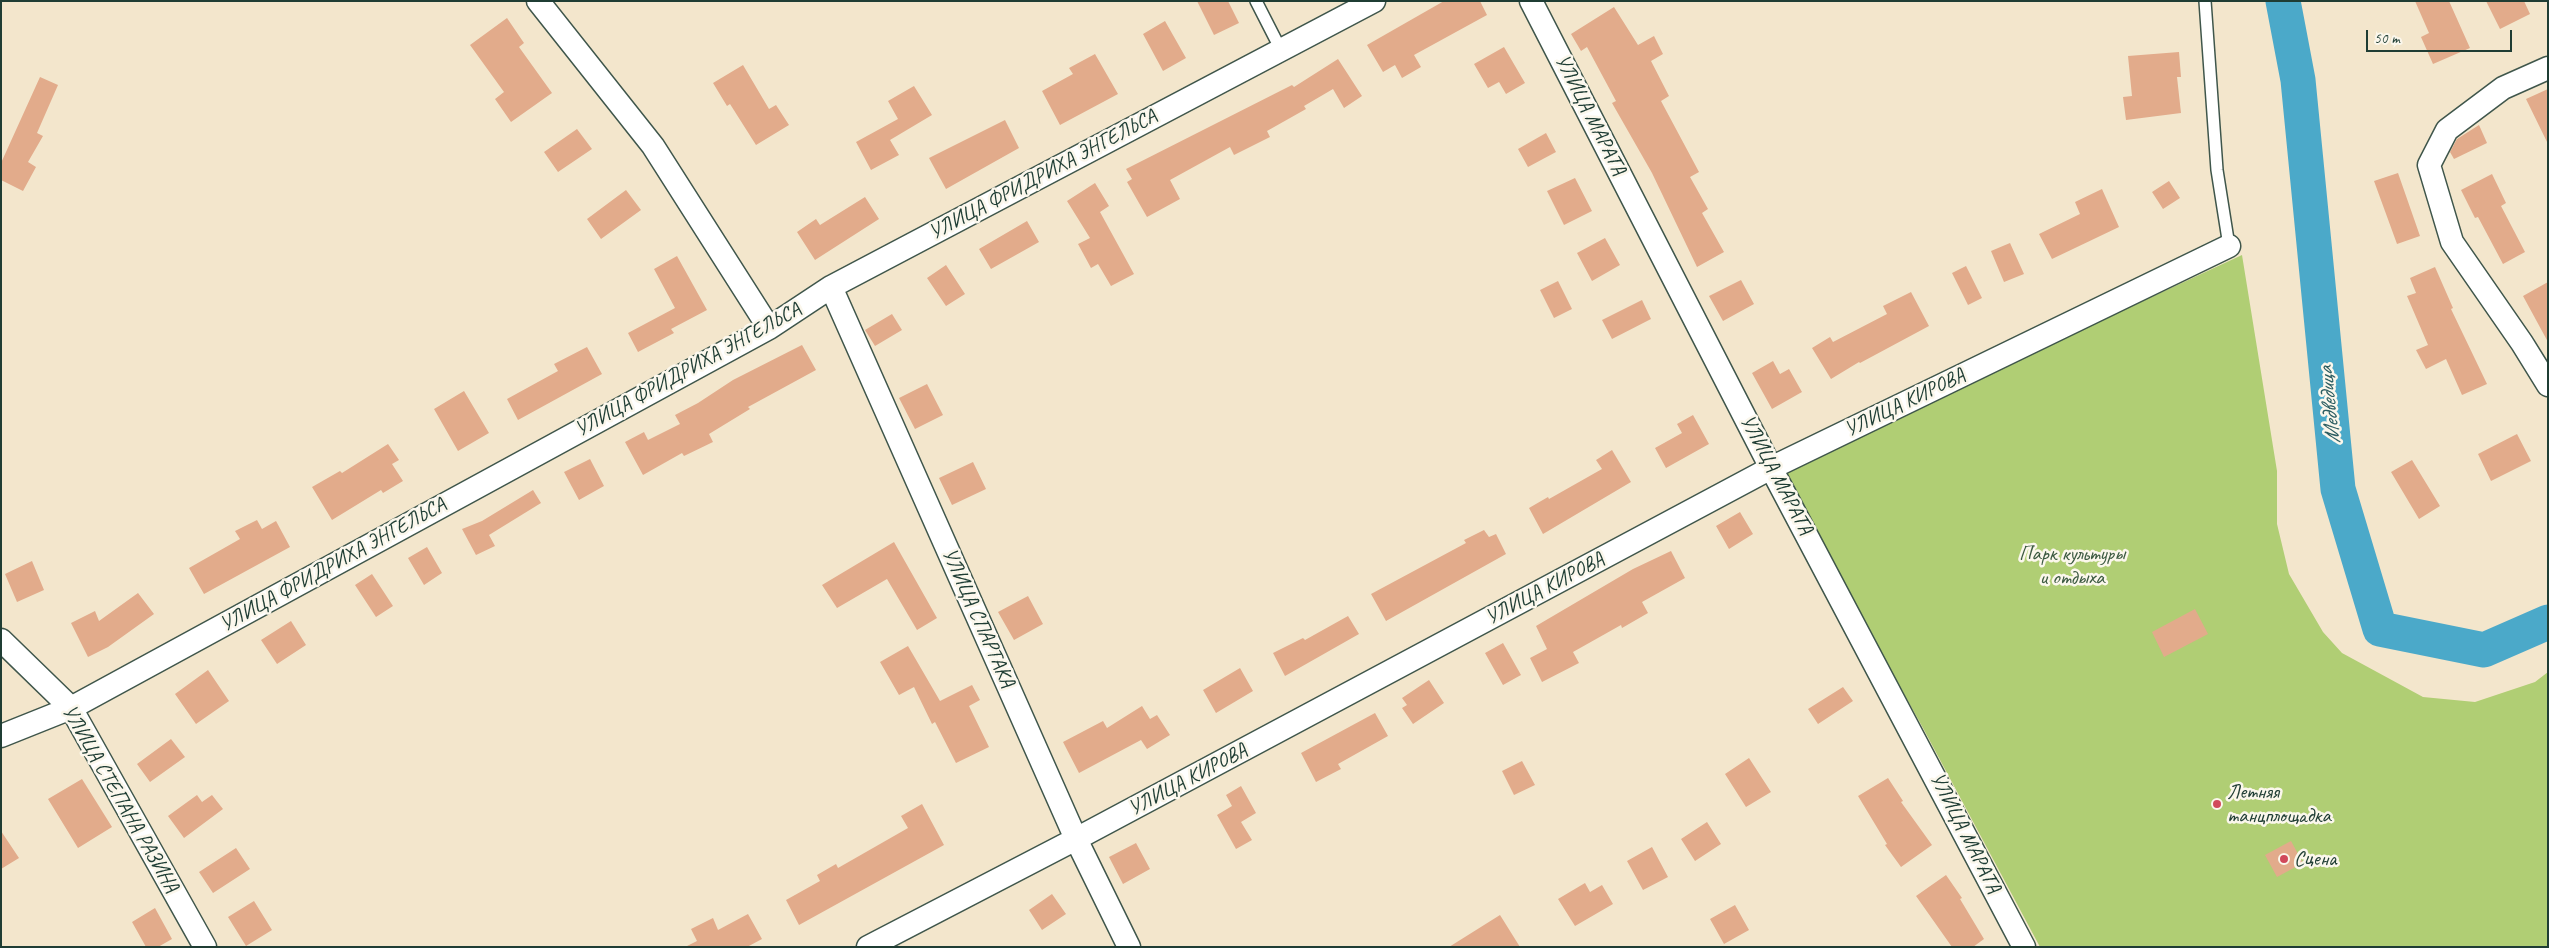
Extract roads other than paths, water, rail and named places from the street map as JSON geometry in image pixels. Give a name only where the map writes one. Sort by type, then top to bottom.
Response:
[{"type":"street","points":[[538,1],[653,146],[769,328]]},
{"type":"street","name":"УЛИЦА ФРИДРИХА ЭНГЕЛЬСА","points":[[1,736],[71,708],[769,328],[831,287],[1374,1]]},
{"type":"street","name":"УЛИЦА МАРАТА","points":[[1531,1],[1771,468],[2024,947]]},
{"type":"street","points":[[2548,68],[2503,88],[2448,130],[2429,165],[2452,242],[2522,343],[2548,385]]},
{"type":"street","name":"УЛИЦА КИРОВА","points":[[868,947],[1076,839],[1771,468],[2229,246]]},
{"type":"street","name":"УЛИЦА СПАРТАКА","points":[[831,287],[1076,839],[1129,947]]},
{"type":"street","name":"УЛИЦА СТЕПАНА РАЗИНА","points":[[1,640],[71,708],[205,947]]},
{"type":"lane","points":[[1256,1],[1281,50]]},
{"type":"lane","points":[[2204,1],[2217,170],[2229,246]]},
{"type":"waterway","name":"Медведица","points":[[2283,1],[2298,80],[2338,489],[2380,629],[2484,650],[2548,622]]},
{"type":"place","name":"Летняя танцплощадка","points":[[2217,804]]},
{"type":"place","name":"Сцена","points":[[2284,859]]},
{"type":"park label","name":"Парк культуры и отдыха","points":[[2072,566]]}]
